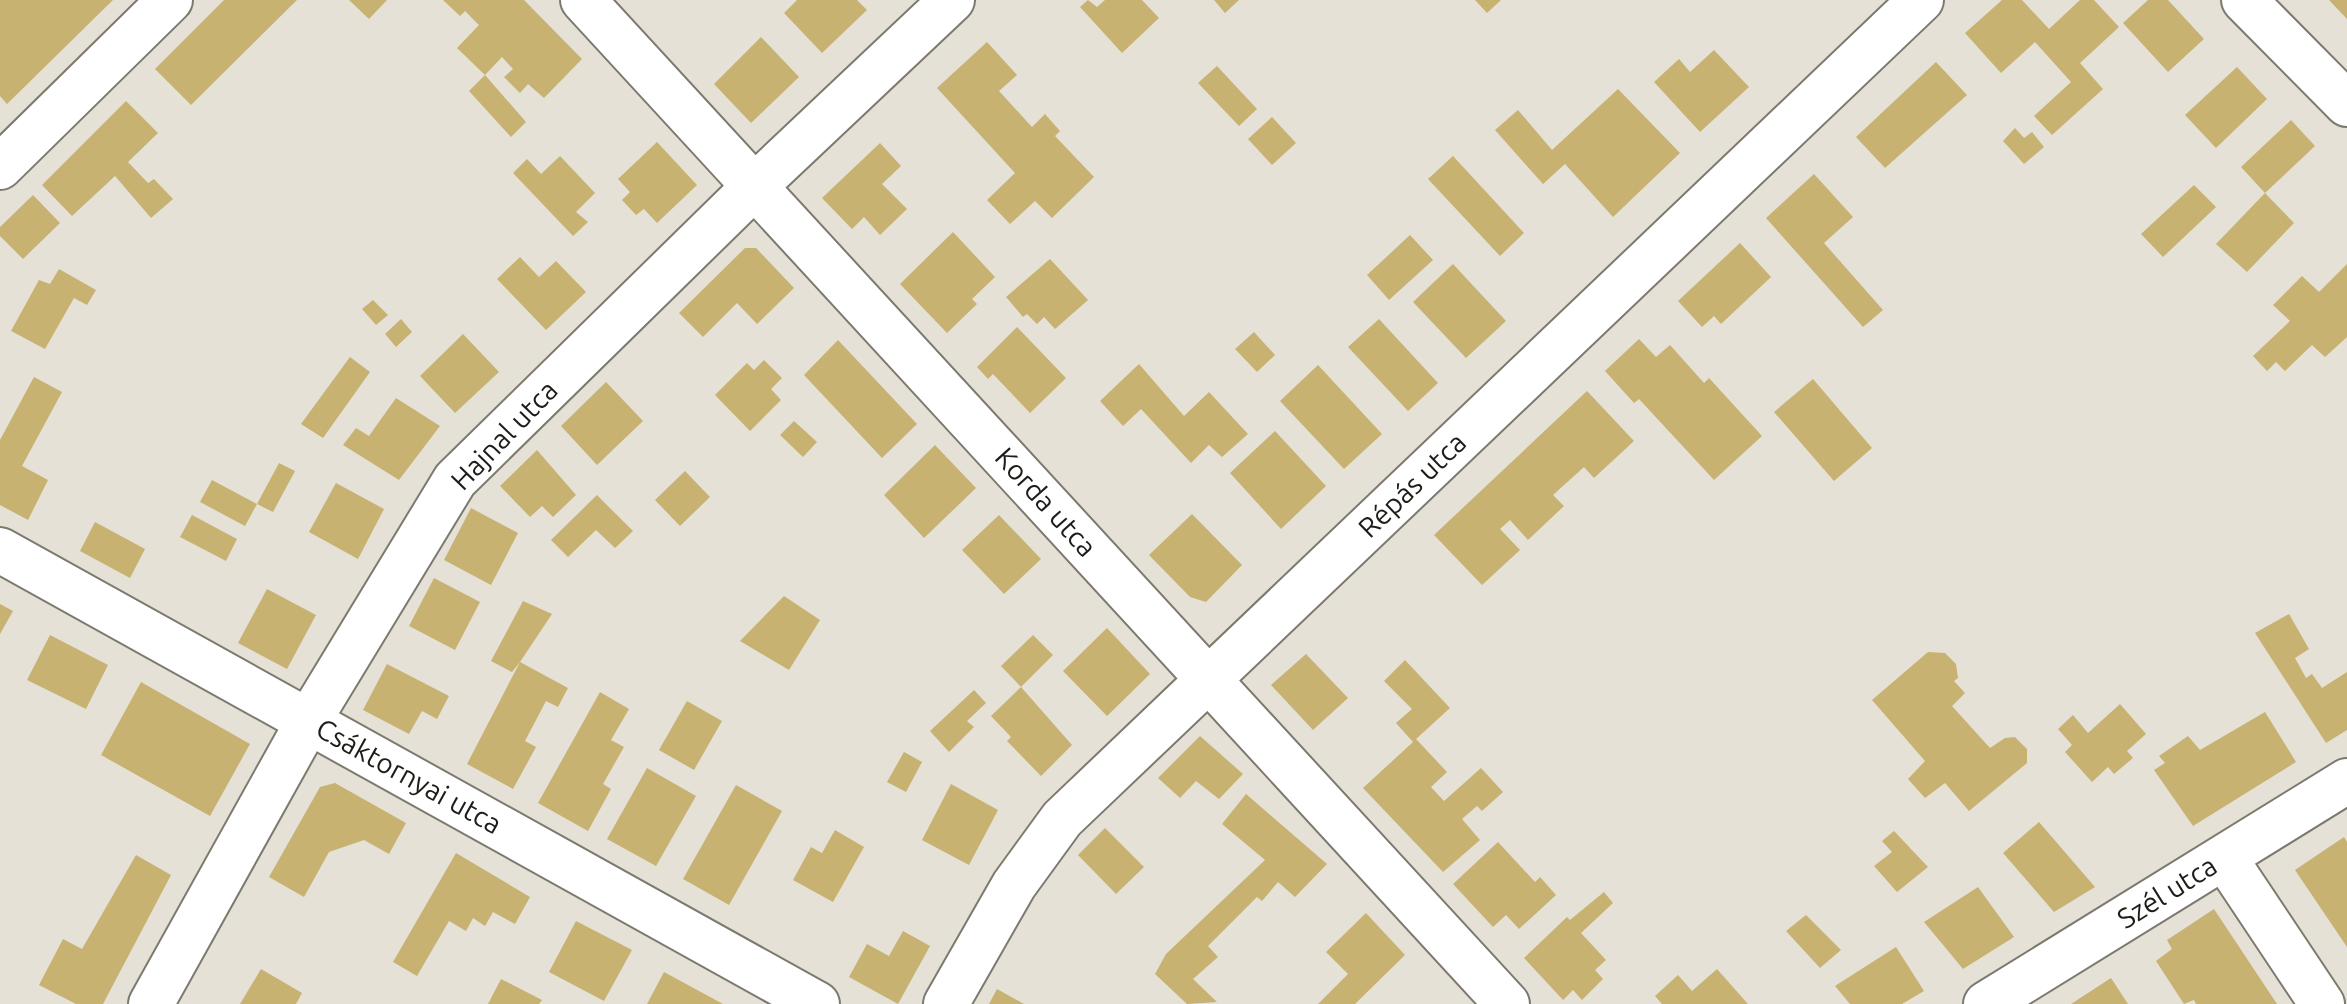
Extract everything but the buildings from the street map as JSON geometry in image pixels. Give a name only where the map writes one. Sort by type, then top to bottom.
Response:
[{"type":"street","points":[[0,167],[170,0]]},
{"type":"street","name":"Korda utca","points":[[583,0],[1507,1004]]},
{"type":"street","name":"Hajnal utca","points":[[151,1004],[309,720],[455,480],[756,185],[952,0]]},
{"type":"street","name":"Répás utca","points":[[946,1004],[1014,885],[1062,819],[1921,0]]},
{"type":"street","points":[[2244,0],[2347,104]]},
{"type":"street","name":"Csáktornyai utca","points":[[0,550],[817,1004]]},
{"type":"street","name":"Szél utca","points":[[1986,1004],[2347,781]]},
{"type":"street","points":[[2224,857],[2322,1004]]}]
